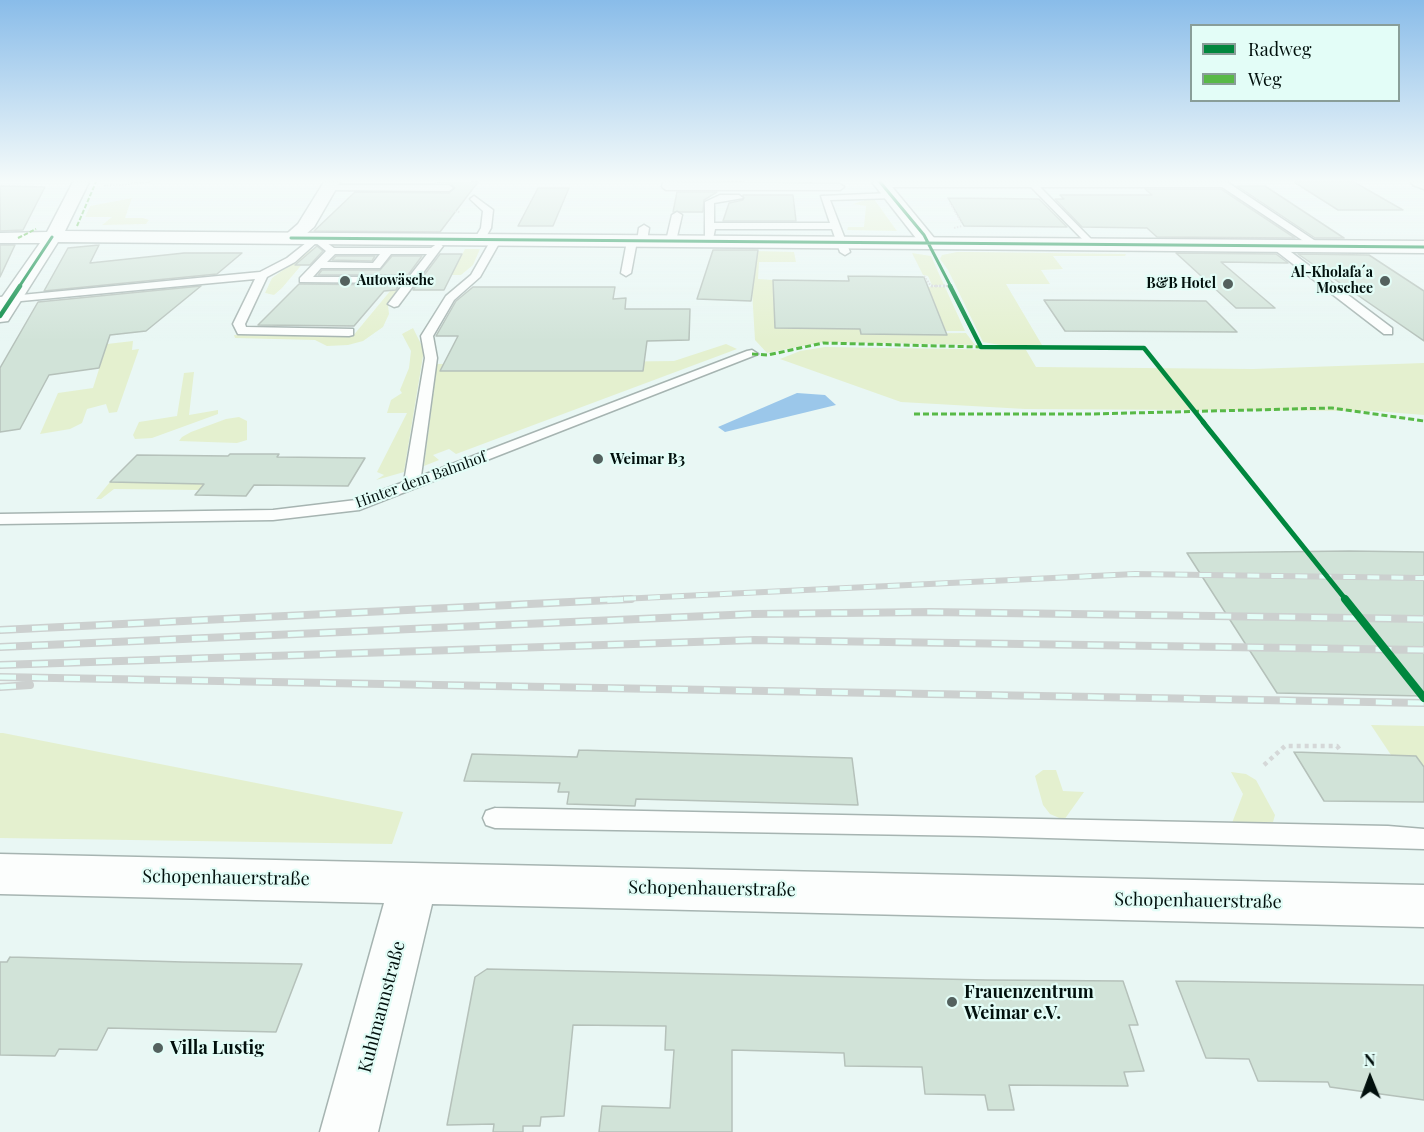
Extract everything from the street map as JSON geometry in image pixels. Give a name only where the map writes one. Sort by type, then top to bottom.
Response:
[{"type":"street","points":[[291,238],[295,235]]},
{"type":"street","points":[[0,238],[316,238],[439,246],[488,240],[639,237],[671,241],[705,235]]},
{"type":"street","points":[[717,235],[818,247],[841,240],[929,243],[1424,247]]},
{"type":"street","points":[[922,235],[929,243]]},
{"type":"street","points":[[4,305],[52,237]]},
{"type":"street","name":"Schopenhauerstraße","points":[[0,873],[1422,908]]},
{"type":"street","name":"Kuhlmannstraße","points":[[349,1132],[414,882]]},
{"type":"lane","points":[[412,484],[431,358],[427,336],[450,297],[475,277],[488,240],[487,235]]},
{"type":"lane","points":[[671,241],[672,235]]},
{"type":"lane","points":[[728,235],[841,240],[839,235]]},
{"type":"lane","points":[[1081,235],[1090,244]]},
{"type":"lane","points":[[1301,235],[1318,246]]},
{"type":"lane","points":[[626,273],[639,237]]},
{"type":"lane","points":[[4,305],[262,275],[291,260],[316,238],[332,251],[388,251],[439,246]]},
{"type":"lane","points":[[1275,245],[1388,331]]},
{"type":"lane","points":[[394,304],[439,246]]},
{"type":"lane","points":[[332,251],[304,280],[412,280]]},
{"type":"lane","points":[[317,265],[376,266],[388,251]]},
{"type":"lane","points":[[262,275],[239,324],[242,331],[349,332]]},
{"type":"lane","name":"Hinter dem Bahnhof","points":[[0,519],[273,515],[359,505],[752,354]]},
{"type":"lane","points":[[495,818],[979,826],[1388,836],[1424,839]]},
{"type":"path","points":[[929,243],[981,347],[1144,348]]},
{"type":"path","points":[[924,276],[931,286],[951,286]]},
{"type":"path","points":[[1264,765],[1285,746],[1337,746],[1340,750]]},
{"type":"green space","points":[[315,249],[282,288],[274,295],[265,293],[272,278]]},
{"type":"green space","points":[[465,249],[480,249],[473,265],[461,275],[451,275]]},
{"type":"green space","points":[[755,251],[794,252],[796,262],[759,262],[758,279],[773,280],[776,328],[860,329],[861,334],[966,333],[975,345],[824,342],[767,353],[755,340],[752,291]]},
{"type":"green space","points":[[957,252],[1126,254],[1125,256],[1053,256],[1063,269],[1041,270],[1050,284],[1006,284],[1042,345],[1006,346],[983,342],[948,270],[940,259],[942,255]]},
{"type":"green space","points":[[912,253],[931,256],[944,285],[932,285],[928,276],[923,275]]},
{"type":"green space","points":[[928,287],[945,287],[965,331],[946,331]]},
{"type":"green space","points":[[391,290],[400,290],[388,305],[389,314],[383,327],[363,341],[348,345],[327,346],[315,340],[235,338],[234,335],[352,337]]},
{"type":"green space","points":[[413,328],[424,350],[404,472],[376,480],[384,475],[377,472],[407,413],[387,413],[391,400],[402,393],[400,390],[409,368],[411,351],[402,334]]},
{"type":"green space","points":[[133,341],[132,350],[139,349],[117,412],[109,413],[106,404],[87,409],[82,423],[70,429],[40,434],[58,393],[93,388],[107,344]]},
{"type":"green space","points":[[726,344],[737,349],[456,454],[449,449],[433,455],[439,460],[424,466],[437,364],[674,361]]},
{"type":"green space","points":[[825,347],[1026,350],[1036,367],[1253,369],[1424,363],[1424,415],[1375,411],[1025,409],[901,402],[780,359],[800,351]]},
{"type":"green space","points":[[194,372],[189,415],[218,410],[218,414],[152,438],[135,439],[133,435],[139,422],[177,416],[184,373]]},
{"type":"green space","points":[[239,417],[247,421],[247,440],[237,443],[179,441],[191,432],[226,419]]},
{"type":"green space","points":[[110,482],[204,484],[199,490],[114,489],[101,499],[96,499]]},
{"type":"green space","points":[[1371,725],[1424,726],[1424,767],[1416,756],[1391,755]]},
{"type":"green space","points":[[0,733],[403,812],[392,844],[0,838]]},
{"type":"green space","points":[[1043,770],[1056,770],[1063,791],[1084,792],[1064,820],[1050,814],[1043,805],[1035,776]]},
{"type":"green space","points":[[1231,772],[1246,774],[1256,780],[1275,815],[1273,822],[1232,823],[1243,794]]},
{"type":"water","points":[[797,393],[825,395],[836,405],[725,432],[718,427]]},
{"type":"building","points":[[1155,235],[1290,235],[1295,238],[1157,237]]},
{"type":"building","points":[[1310,235],[1339,235],[1344,238],[1315,238]]},
{"type":"building","points":[[0,245],[15,245],[0,277]]},
{"type":"building","points":[[99,245],[90,263],[184,253],[242,253],[217,274],[44,291],[68,248]]},
{"type":"building","points":[[317,246],[323,251],[310,265],[295,265]]},
{"type":"building","points":[[713,250],[758,250],[751,301],[697,299]]},
{"type":"building","name":"B&B Hotel","points":[[1176,253],[1276,254],[1288,263],[1221,262],[1275,308],[1236,308]]},
{"type":"building","points":[[440,254],[462,254],[444,290],[413,290]]},
{"type":"building","points":[[1298,254],[1369,255],[1424,291],[1424,341]]},
{"type":"building","points":[[336,256],[375,256],[372,261],[332,260]]},
{"type":"building","points":[[392,256],[422,256],[408,275],[318,275],[322,270],[380,270]]},
{"type":"building","points":[[848,276],[924,277],[947,335],[861,334],[860,329],[775,328],[773,280],[849,281]]},
{"type":"building","points":[[299,284],[399,285],[396,290],[384,291],[354,326],[258,325]]},
{"type":"building","points":[[201,286],[146,331],[110,335],[99,368],[49,375],[20,429],[0,432],[0,368],[38,302]]},
{"type":"building","points":[[473,287],[615,287],[613,299],[626,298],[625,309],[690,309],[689,340],[647,341],[643,371],[440,371],[458,336],[436,336],[456,301]]},
{"type":"building","points":[[1044,300],[1206,301],[1237,332],[1065,331]]},
{"type":"building","points":[[230,454],[365,458],[348,486],[254,485],[246,496],[195,495],[204,484],[110,482],[137,455],[228,456]]},
{"type":"building","points":[[1424,552],[1424,696],[1277,693],[1187,553]]},
{"type":"building","points":[[579,750],[852,758],[858,805],[636,799],[635,806],[567,804],[569,792],[558,792],[560,783],[464,781],[472,754],[577,757]]},
{"type":"building","points":[[1294,752],[1416,756],[1424,767],[1424,802],[1324,801]]},
{"type":"building","points":[[10,957],[302,964],[276,1032],[108,1028],[97,1050],[59,1049],[55,1056],[0,1055],[0,962],[7,962]]},
{"type":"building","points":[[487,969],[1123,981],[1138,1025],[1129,1025],[1144,1071],[1124,1072],[1128,1086],[1009,1085],[1014,1110],[988,1110],[985,1095],[925,1094],[922,1067],[845,1066],[844,1053],[732,1050],[732,1132],[599,1132],[602,1106],[670,1108],[674,1050],[665,1050],[666,1026],[573,1025],[564,1116],[541,1117],[540,1126],[523,1126],[523,1132],[493,1132],[494,1124],[447,1125],[475,977]]},
{"type":"building","points":[[1176,981],[1424,985],[1424,1100],[1330,1087],[1328,1082],[1258,1081],[1249,1059],[1206,1058]]},
{"type":"railway","points":[[600,600],[1135,574],[1424,578]]},
{"type":"railway","points":[[0,630],[631,599]]},
{"type":"railway","points":[[0,647],[753,614],[930,612],[1424,619]]},
{"type":"railway","points":[[0,665],[754,640],[1424,650]]},
{"type":"railway","points":[[0,677],[1424,703]]},
{"type":"railway","points":[[0,687],[30,685]]},
{"type":"marked path","points":[[18,238],[24,235]]},
{"type":"marked path","points":[[752,354],[768,355],[823,343],[981,347]]},
{"type":"marked path","points":[[914,414],[1090,414],[1332,408],[1424,421]]},
{"type":"cycle path","points":[[924,235],[981,347],[1144,348],[1424,698]]},
{"type":"cycle path","points":[[0,316],[52,237]]},
{"type":"cycle path","points":[[291,238],[1424,247]]},
{"type":"place","name":"Autowäsche","points":[[345,281]]},
{"type":"place","name":"Al-Kholafa´a Moschee","points":[[1385,281]]},
{"type":"place","name":"B&B Hotel","points":[[1228,284]]},
{"type":"place","name":"Weimar B3","points":[[598,459]]},
{"type":"place","name":"Frauenzentrum Weimar e.V.","points":[[952,1002]]},
{"type":"place","name":"Villa Lustig","points":[[158,1048]]}]
